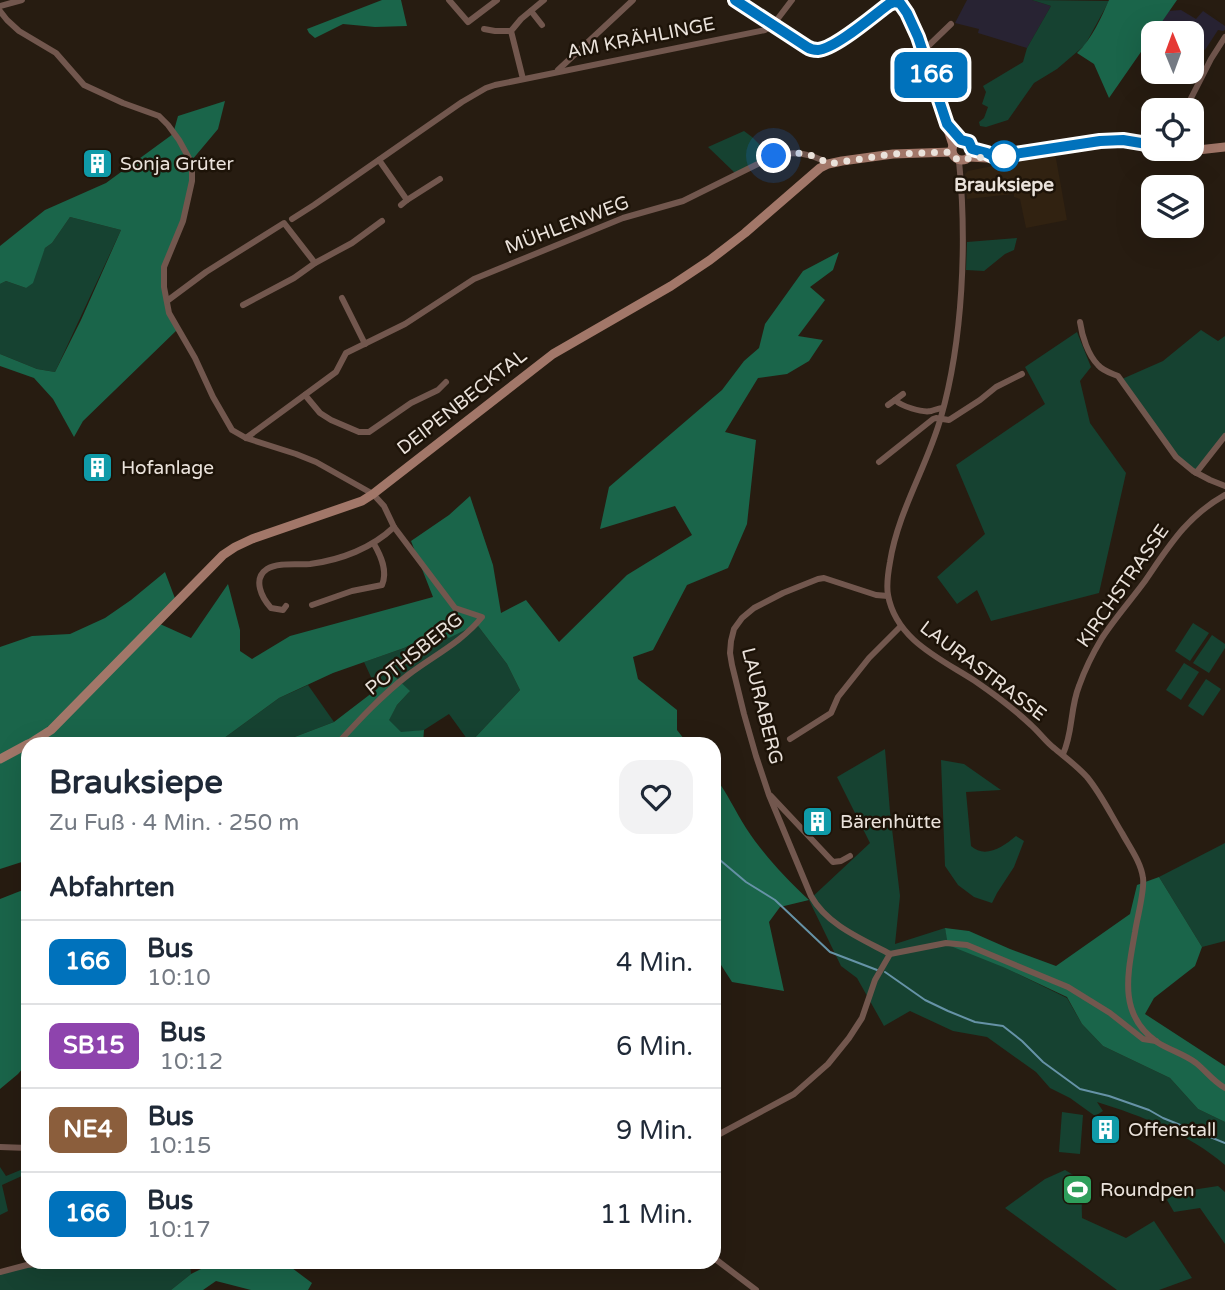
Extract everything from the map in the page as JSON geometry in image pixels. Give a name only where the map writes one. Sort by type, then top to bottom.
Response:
[{"type":"main road","points":[[734,0],[807,47],[818,50],[861,26],[891,1],[900,3],[923,51],[955,146],[956,159],[967,160],[971,153],[969,142],[955,146]]},
{"type":"main road","points":[[971,153],[987,158],[1100,141],[1123,140],[1141,143]]},
{"type":"main road","name":"DEIPENBECKTAL","points":[[40,737],[51,730],[229,551],[252,539],[362,501],[373,494],[553,354],[671,286],[710,260],[820,168],[828,164],[955,146]]},
{"type":"main road","points":[[1204,149],[1225,147]]},
{"type":"main road","name":"DEIPENBECKTAL","points":[[0,759],[21,748]]},
{"type":"street","points":[[22,0],[0,9],[7,20],[19,31],[56,53],[84,85],[159,116],[179,140],[190,160],[192,181],[181,229],[164,267],[163,277],[172,321],[195,358],[228,424],[237,434],[316,462],[373,494],[384,506],[394,527],[374,544],[324,561],[267,569],[259,582],[262,596],[271,608],[283,610],[286,606]]},
{"type":"street","points":[[449,0],[468,22],[497,0]]},
{"type":"street","points":[[484,29],[495,32],[510,30],[544,0]]},
{"type":"street","points":[[556,71],[633,0]]},
{"type":"street","points":[[773,25],[792,0]]},
{"type":"street","points":[[531,11],[542,25]]},
{"type":"street","points":[[923,51],[951,24]]},
{"type":"street","name":"AM KRÄHLINGE","points":[[292,219],[478,92],[495,85],[765,30],[773,25]]},
{"type":"street","points":[[510,30],[523,79]]},
{"type":"street","points":[[1191,98],[1225,37]]},
{"type":"street","name":"MÜHLENWEG","points":[[246,438],[337,372],[346,353],[404,324],[474,279],[623,218],[683,201],[774,156],[803,154],[820,158],[828,164]]},
{"type":"street","points":[[379,160],[404,202],[440,178]]},
{"type":"street","name":"LAURASTRASSE","points":[[959,161],[962,267],[958,328],[941,418],[897,529],[888,574],[888,596],[901,626],[909,635],[929,652],[991,692],[1029,723],[1052,747],[1073,762],[1090,780],[1129,845],[1144,881],[1128,981],[1130,1010],[1137,1023],[1156,1041],[1196,1064],[1210,1079],[1225,1088]]},
{"type":"street","points":[[243,305],[352,243],[382,221]]},
{"type":"street","points":[[167,301],[206,272],[284,223],[315,263]]},
{"type":"street","points":[[342,298],[365,344]]},
{"type":"street","points":[[1080,322],[1097,364],[1118,376],[1177,457],[1196,473],[1225,486]]},
{"type":"street","points":[[879,462],[933,419],[949,420],[957,416],[996,387],[1022,374]]},
{"type":"street","points":[[305,395],[320,413],[359,432],[369,432],[411,403],[438,390],[446,382]]},
{"type":"street","points":[[888,405],[903,394]]},
{"type":"street","points":[[895,400],[898,405],[928,412],[938,407],[943,408]]},
{"type":"street","points":[[1196,473],[1225,436]]},
{"type":"street","name":"KIRCHSTRASSE","points":[[1063,754],[1068,744],[1074,698],[1103,636],[1161,555],[1190,520],[1225,495]]},
{"type":"street","name":"POTHSBERG","points":[[344,737],[395,686],[466,635],[482,618],[455,608],[394,527]]},
{"type":"street","points":[[312,605],[352,591],[382,585],[384,569],[374,544]]},
{"type":"street","name":"LAURABERG","points":[[888,596],[876,595],[824,578],[802,584],[768,600],[742,618],[734,629],[730,653],[744,714],[769,795],[815,903],[845,930],[890,954]]},
{"type":"street","points":[[790,739],[831,713],[838,697],[869,658],[901,626]]},
{"type":"street","name":"LAURABERG","points":[[769,795],[776,799],[833,862],[850,856]]},
{"type":"street","points":[[721,1133],[794,1094],[828,1064],[862,1018],[875,979],[890,954],[946,943],[967,944],[1068,987],[1110,1013],[1143,1039],[1156,1041]]},
{"type":"street","points":[[0,1147],[21,1148]]},
{"type":"street","points":[[721,1263],[756,1290]]},
{"type":"street","points":[[0,1272],[21,1267]]},
{"type":"shaded area","points":[[967,0],[1032,0],[1051,6],[1027,48],[978,33],[979,29],[955,23]]},
{"type":"shaded area","points":[[1181,10],[1196,19],[1203,11],[1225,26],[1225,30],[1218,30],[1205,50],[1204,21],[1162,21],[1169,11]]},
{"type":"shaded area","points":[[1055,153],[1067,220],[1026,228],[1020,199],[1014,197],[1014,194],[967,199],[965,174],[968,171]]},
{"type":"green space","points":[[382,0],[401,0],[407,26],[343,24],[315,38],[307,29]]},
{"type":"green space","points":[[1032,0],[1109,1],[1085,45],[1057,69],[1034,83],[1008,120],[986,127],[980,126],[979,122],[984,118],[988,107],[982,104],[986,92],[983,86],[1023,62],[1027,48],[1051,6]]},
{"type":"green space","points":[[1109,0],[1177,0],[1162,21],[1141,21],[1141,52],[1109,98],[1094,64],[1077,53],[1092,35]]},
{"type":"green space","points":[[225,101],[218,129],[192,160],[182,221],[163,267],[168,313],[178,329],[83,421],[74,437],[53,399],[34,378],[0,366],[0,354],[37,369],[55,372],[121,230],[70,217],[52,243],[45,248],[33,283],[26,288],[6,281],[0,284],[0,246],[45,210],[106,183],[173,134],[178,116]]},
{"type":"green space","points":[[744,131],[770,155],[735,173],[708,147]]},
{"type":"green space","points":[[70,217],[121,230],[55,372],[37,369],[0,354],[0,284],[6,281],[26,288],[45,248],[52,243]]},
{"type":"green space","points":[[1017,238],[1014,250],[984,271],[966,270],[967,242]]},
{"type":"green space","points":[[839,252],[833,270],[810,287],[825,300],[798,336],[823,340],[809,361],[787,374],[758,378],[725,432],[756,440],[747,524],[728,568],[687,585],[653,650],[633,657],[638,679],[677,710],[677,730],[682,737],[476,737],[520,690],[507,664],[475,625],[449,638],[439,631],[404,648],[333,673],[279,698],[226,737],[41,737],[160,624],[191,638],[228,584],[240,630],[240,651],[252,659],[290,636],[433,597],[411,541],[449,515],[470,496],[493,565],[501,613],[526,600],[559,642],[627,575],[692,535],[675,506],[600,529],[609,487],[722,390],[744,361],[759,348],[765,324],[803,271]]},
{"type":"green space","points":[[1201,330],[1218,341],[1225,336],[1225,434],[1196,471],[1177,456],[1122,379],[1163,361]]},
{"type":"green space","points":[[1077,332],[1091,367],[1080,381],[1090,423],[1126,473],[1099,593],[991,621],[977,590],[957,604],[937,577],[985,534],[956,465],[1045,404],[1025,367]]},
{"type":"green space","points":[[165,572],[176,601],[47,731],[37,737],[21,737],[21,746],[0,758],[0,647],[32,636],[70,634],[105,618]]},
{"type":"green space","points":[[1193,623],[1209,633],[1190,661],[1175,651]]},
{"type":"green space","points":[[478,626],[507,664],[520,690],[476,737],[466,737],[449,714],[424,730],[401,733],[388,720],[409,692],[394,676],[377,690],[364,662],[404,648],[440,631]]},
{"type":"green space","points":[[1212,635],[1225,644],[1225,648],[1209,673],[1193,663]]},
{"type":"green space","points":[[1184,663],[1199,672],[1181,700],[1166,690]]},
{"type":"green space","points":[[394,676],[410,691],[397,705],[389,720],[401,732],[424,730],[423,737],[294,737],[334,722]]},
{"type":"green space","points":[[1206,679],[1221,689],[1203,716],[1188,706]]},
{"type":"green space","points":[[308,685],[334,722],[294,737],[226,737],[279,698]]},
{"type":"green space","points":[[885,749],[900,896],[895,944],[945,928],[949,945],[959,945],[1067,998],[1082,1024],[1103,1046],[1170,1078],[1198,1109],[1225,1122],[1225,1165],[1181,1135],[1131,1113],[1097,1102],[1103,1111],[1095,1116],[1050,1088],[1036,1072],[987,1037],[953,1031],[910,1011],[884,1026],[857,978],[841,966],[809,900],[870,843],[837,777]]},
{"type":"green space","points":[[21,750],[21,862],[0,869],[0,761]]},
{"type":"green space","points":[[941,760],[964,764],[1001,790],[966,792],[971,846],[976,850],[988,851],[1000,847],[1016,836],[1024,841],[1014,867],[992,903],[974,897],[958,885],[945,866]]},
{"type":"green space","points":[[721,785],[760,847],[783,875],[809,900],[780,907],[769,922],[784,991],[732,982],[721,965]]},
{"type":"green space","points":[[1225,843],[1225,941],[1202,947],[1159,877]]},
{"type":"green space","points":[[1159,877],[1202,947],[1195,966],[1154,998],[1145,1014],[1225,1066],[1225,1122],[1198,1109],[1170,1078],[1103,1046],[1082,1024],[1067,997],[948,945],[945,928],[969,931],[1056,966],[1130,914],[1137,885]]},
{"type":"green space","points":[[21,891],[21,1070],[0,1089],[0,899]]},
{"type":"green space","points":[[1062,1112],[1083,1115],[1080,1154],[1059,1152]]},
{"type":"green space","points":[[0,1167],[6,1176],[21,1170],[21,1176],[2,1185],[8,1211],[0,1215]]},
{"type":"green space","points":[[1065,1170],[1080,1179],[1075,1182],[1084,1186],[1082,1218],[1126,1238],[1154,1221],[1192,1278],[1159,1290],[1117,1290],[1005,1208],[1045,1179]]},
{"type":"green space","points":[[1218,1186],[1225,1192],[1225,1244],[1200,1208],[1174,1212],[1167,1200],[1172,1193]]},
{"type":"green space","points":[[21,1266],[21,1269],[191,1269],[191,1274],[171,1290],[0,1290],[0,1273]]},
{"type":"green space","points":[[201,1269],[293,1269],[312,1283],[308,1290],[251,1290],[216,1281],[203,1290],[171,1290]]},
{"type":"waterway","points":[[721,861],[746,882],[775,900],[830,952],[877,970]]},
{"type":"waterway","points":[[885,972],[925,1000],[948,1011],[975,1022],[1003,1026],[1043,1062],[1080,1089],[1149,1110],[1225,1143]]},
{"type":"bus line","name":"166","points":[[735,0],[807,47],[818,50],[861,26],[889,4],[900,3],[918,37],[947,124],[961,140],[969,142],[972,149],[995,157],[1100,141],[1123,140],[1141,143]]},
{"type":"place","name":"Brauksiepe","points":[[1004,156]]},
{"type":"place","name":"Sonja Grüter","points":[[97,164]]},
{"type":"place","name":"Hofanlage","points":[[98,468]]},
{"type":"place","name":"Bärenhütte","points":[[817,822]]},
{"type":"place","name":"Offenstall","points":[[1105,1130]]},
{"type":"place","name":"Roundpen","points":[[1077,1190]]},
{"type":"route","points":[[774,156],[785,153],[803,154],[820,158],[828,164],[916,152],[951,152],[959,161],[970,157],[1004,156]]}]
